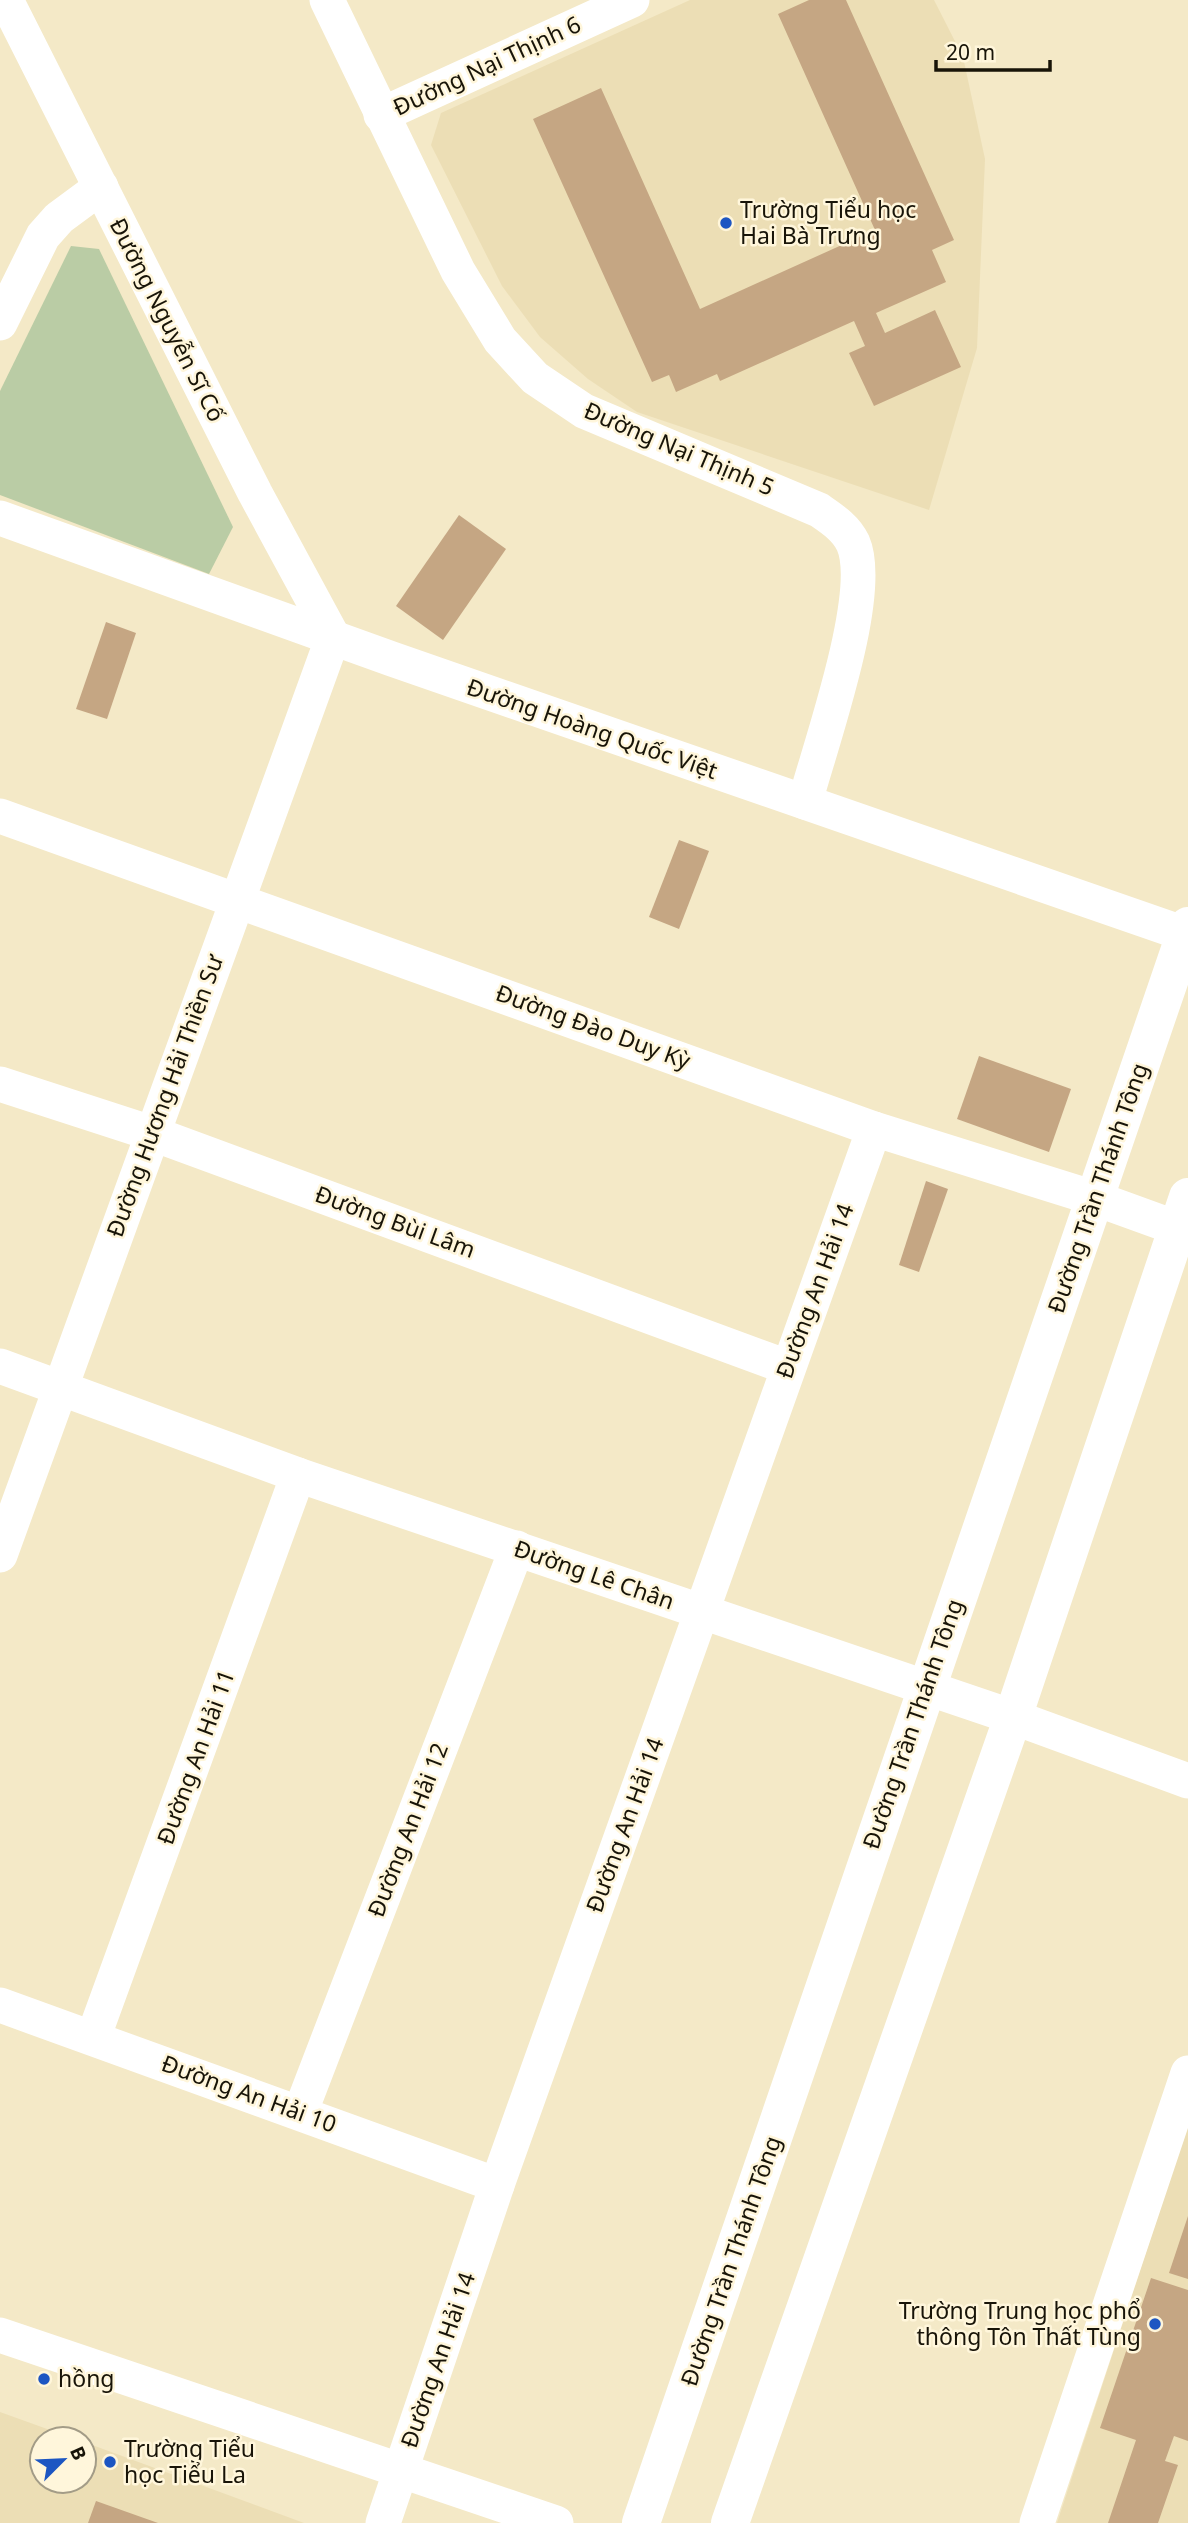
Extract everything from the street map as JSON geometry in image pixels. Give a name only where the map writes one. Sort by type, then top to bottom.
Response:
[{"type":"main road","name":"Đường Trần Thánh Tông","points":[[641,2523],[1187,930]]},
{"type":"main road","points":[[730,2523],[1185,1219]]},
{"type":"street","name":"Đường Nguyễn Sĩ Cố","points":[[6,0],[255,493],[333,637]]},
{"type":"street","name":"Đường Nại Thịnh 5","points":[[327,0],[458,271],[500,340],[536,378],[584,411],[820,510],[838,523],[853,542],[859,564],[855,614],[805,802]]},
{"type":"street","name":"Đường Nại Thịnh 6","points":[[381,115],[632,0]]},
{"type":"street","points":[[0,323],[43,236],[59,218],[100,187]]},
{"type":"street","name":"Đường Hoàng Quốc Việt","points":[[0,518],[805,802],[1187,930]]},
{"type":"street","name":"Đường Hương Hải Thiền Sư","points":[[0,1555],[333,637]]},
{"type":"street","name":"Đường Đào Duy Kỳ","points":[[0,816],[874,1129],[1094,1198],[1185,1219]]},
{"type":"street","name":"Đường Bùi Lâm","points":[[0,1084],[151,1133],[787,1367]]},
{"type":"street","name":"Đường An Hải 14","points":[[383,2523],[498,2185],[787,1367],[874,1129]]},
{"type":"street","name":"Đường Lê Chân","points":[[0,1366],[298,1475],[1013,1717],[1188,1781]]},
{"type":"street","name":"Đường An Hải 11","points":[[93,2038],[298,1475]]},
{"type":"street","name":"Đường An Hải 12","points":[[300,2113],[517,1548]]},
{"type":"street","name":"Đường An Hải 10","points":[[0,2004],[498,2185]]},
{"type":"street","points":[[1037,2523],[1188,2073]]},
{"type":"street","points":[[0,2335],[555,2523]]},
{"type":"shaded area","name":"Trường Tiểu học Hai Bà Trưng","points":[[690,0],[934,0],[963,57],[985,159],[977,348],[929,510],[637,412],[588,379],[540,337],[502,286],[431,145],[441,113]]},
{"type":"shaded area","name":"Trường Trung học phổ thông Tôn Thất Tùng","points":[[1188,2125],[1188,2523],[1057,2523]]},
{"type":"shaded area","name":"Trường Tiểu học Tiểu La","points":[[0,2412],[36,2425],[28,2425],[28,2495],[98,2495],[98,2447],[304,2523],[0,2523]]},
{"type":"green space","points":[[71,246],[99,249],[233,527],[209,574],[0,495],[0,391]]},
{"type":"building","points":[[809,0],[846,0],[954,240],[932,250],[946,282],[876,313],[885,333],[935,310],[961,367],[874,406],[849,353],[865,346],[854,321],[720,381],[717,374],[676,392],[669,375],[652,382],[533,119],[601,88],[700,309],[875,230],[778,14]]},
{"type":"building","points":[[459,515],[506,549],[443,640],[396,606]]},
{"type":"building","points":[[106,622],[136,633],[107,719],[76,709]]},
{"type":"building","points":[[679,840],[709,851],[679,929],[649,917]]},
{"type":"building","points":[[979,1056],[1071,1089],[1049,1152],[957,1119]]},
{"type":"building","points":[[926,1181],[948,1189],[919,1272],[899,1265]]},
{"type":"building","points":[[1188,2216],[1188,2279],[1169,2273]]},
{"type":"building","points":[[1151,2278],[1188,2290],[1188,2441],[1174,2436],[1165,2461],[1178,2465],[1158,2523],[1108,2523],[1136,2440],[1100,2428]]},
{"type":"building","points":[[96,2501],[158,2523],[88,2523]]},
{"type":"place","name":"Trường Tiểu học Hai Bà Trưng","points":[[726,223]]},
{"type":"place","name":"Trường Trung học phổ thông Tôn Thất Tùng","points":[[1155,2324]]},
{"type":"place","name":"hồng","points":[[44,2379]]},
{"type":"place","name":"Trường Tiểu học Tiểu La","points":[[110,2462]]}]
